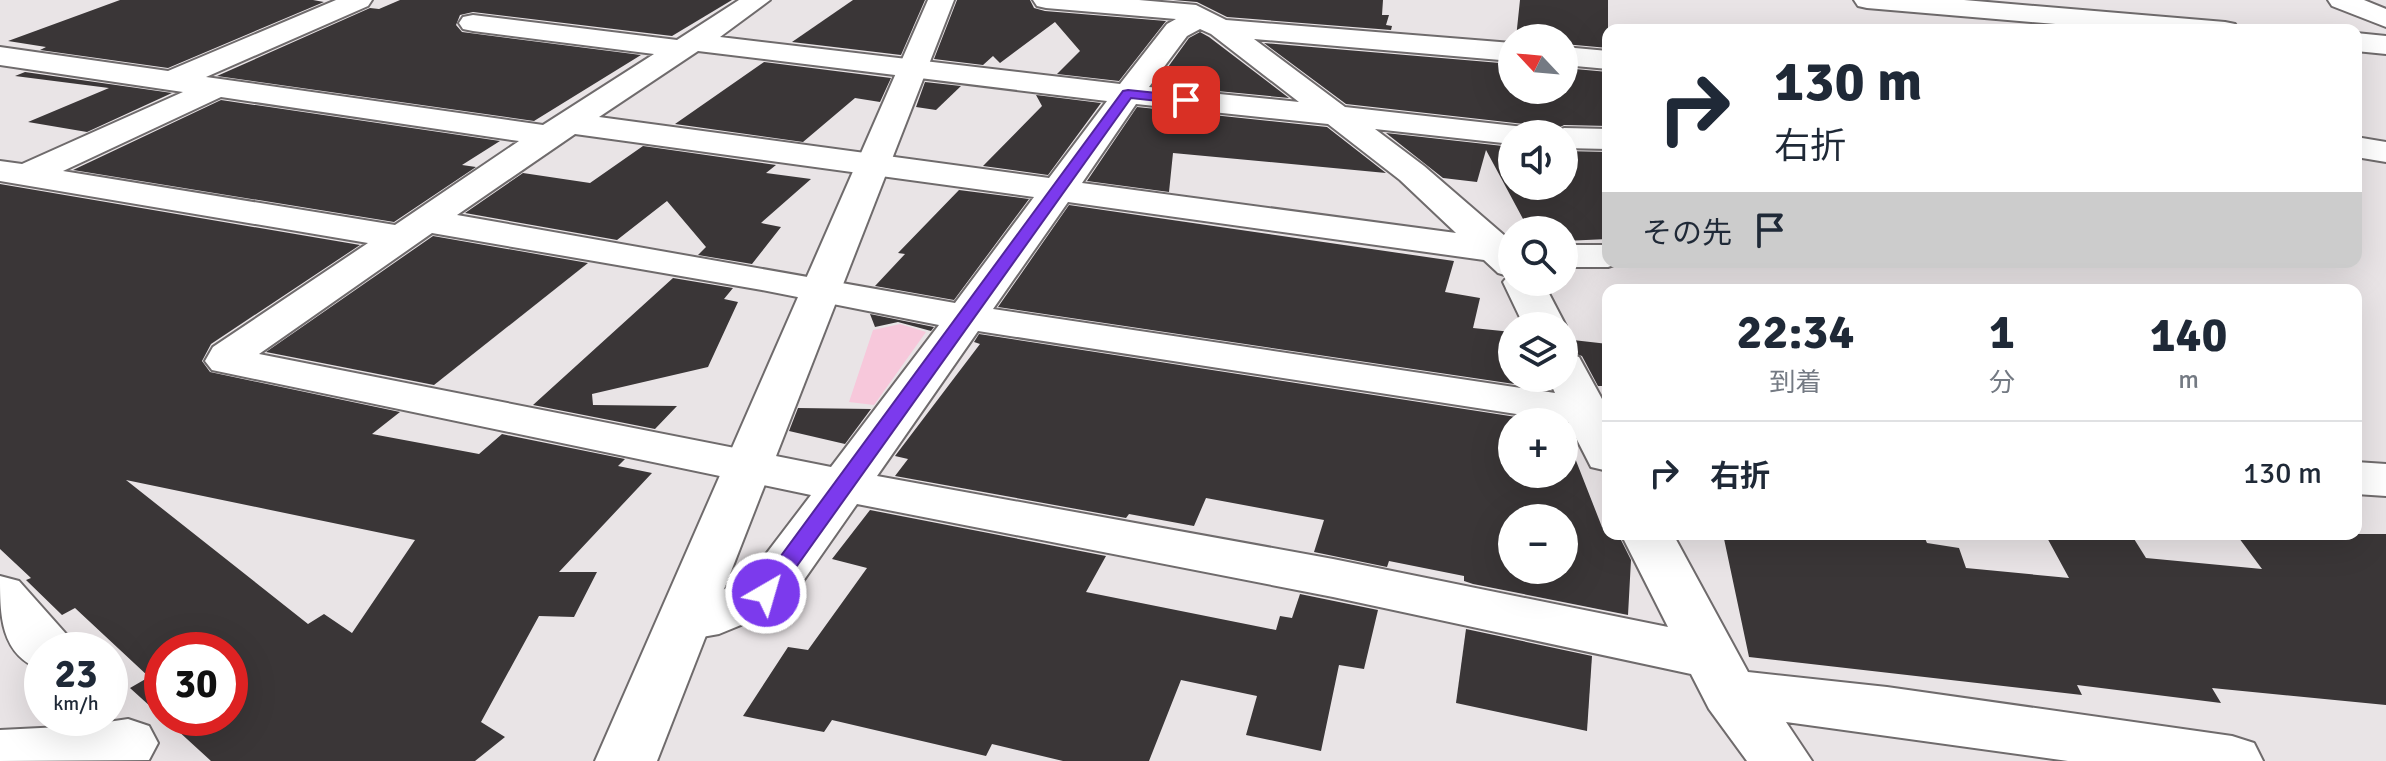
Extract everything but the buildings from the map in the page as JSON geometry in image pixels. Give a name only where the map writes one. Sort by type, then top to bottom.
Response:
[{"type":"street","points":[[171,81],[359,0]]},
{"type":"street","points":[[757,0],[412,229],[228,356],[227,361],[846,486],[1333,578],[1719,674],[1887,710],[2232,761]]},
{"type":"street","points":[[626,761],[941,0]]},
{"type":"street","points":[[1046,0],[1498,50]]},
{"type":"street","points":[[1867,0],[2163,24]]},
{"type":"street","points":[[2078,0],[2112,19]]},
{"type":"street","points":[[2341,0],[2386,19]]},
{"type":"street","points":[[685,620],[719,614],[766,593],[1128,94],[1177,30],[1202,15]]},
{"type":"street","points":[[1202,15],[1412,173],[1498,248]]},
{"type":"street","points":[[473,23],[1498,133]]},
{"type":"street","points":[[2362,43],[2386,45]]},
{"type":"street","points":[[0,56],[217,88],[873,165],[1498,255]]},
{"type":"street","points":[[1578,57],[1602,59]]},
{"type":"street","points":[[13,173],[217,88]]},
{"type":"street","points":[[1578,138],[1602,139]]},
{"type":"street","points":[[2362,148],[2386,152]]},
{"type":"street","points":[[13,173],[412,229],[1597,412]]},
{"type":"street","points":[[1578,256],[1602,256]]},
{"type":"street","points":[[1578,386],[1597,412],[1602,432]]},
{"type":"street","points":[[2362,478],[2386,480]]},
{"type":"street","points":[[1650,540],[1719,674],[1781,761]]},
{"type":"street","points":[[0,595],[32,632]]},
{"type":"street","points":[[0,755],[81,751],[127,741]]},
{"type":"shaded area","points":[[900,324],[926,332],[874,405],[849,402],[873,330]]},
{"type":"route","points":[[766,593],[1128,94],[1186,100]]}]
